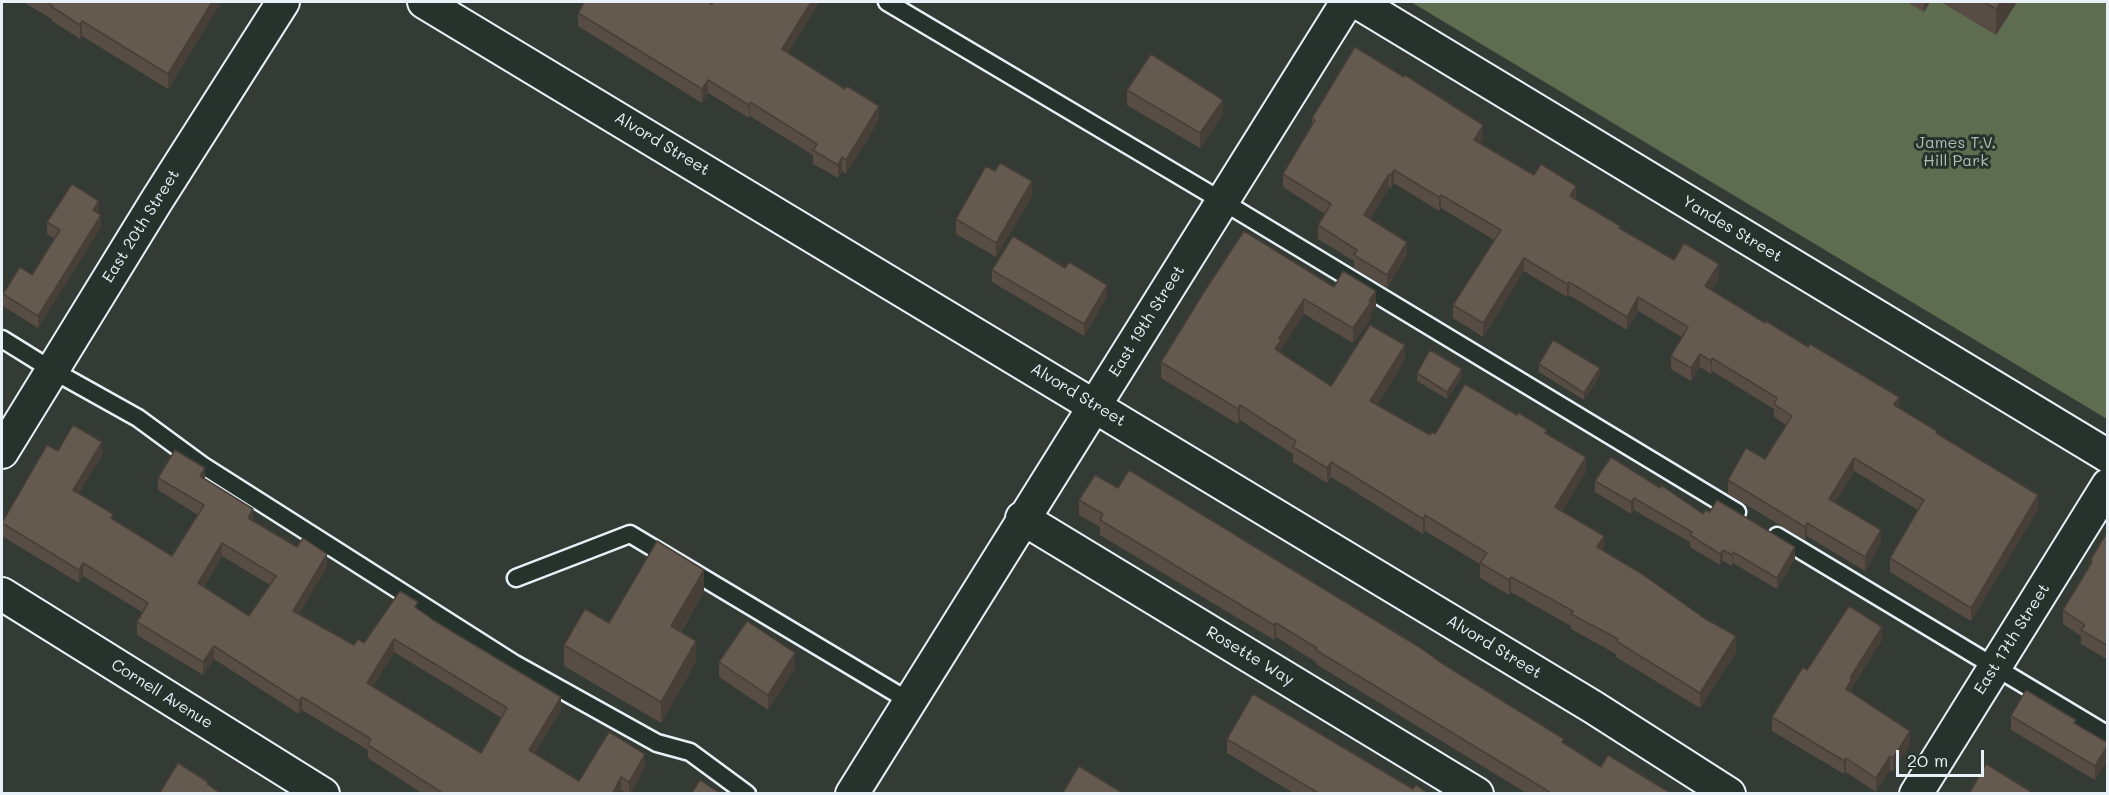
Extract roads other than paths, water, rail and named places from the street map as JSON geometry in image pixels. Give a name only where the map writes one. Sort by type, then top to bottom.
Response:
[{"type":"street","name":"East 20th Street","points":[[2,452],[157,200],[283,2]]},
{"type":"street","name":"Alvord Street","points":[[424,2],[1583,700],[1729,794]]},
{"type":"street","name":"East 19th Street","points":[[852,794],[1022,518],[1347,2]]},
{"type":"street","name":"Yandes Street","points":[[1357,2],[2108,456]]},
{"type":"street","name":"East 17th Street","points":[[1916,794],[2108,485]]},
{"type":"street","name":"Rosette Way","points":[[1022,518],[1477,794]]},
{"type":"street","name":"Cornell Avenue","points":[[2,594],[323,794]]},
{"type":"lane","points":[[887,2],[1222,201],[2108,735]]},
{"type":"lane","points":[[2,339],[138,418],[202,465],[515,664],[657,743],[690,752],[747,794]]},
{"type":"lane","points":[[516,578],[630,534],[909,701]]},
{"type":"park label","name":"James T.V. Hill Park","points":[[1956,152]]}]
